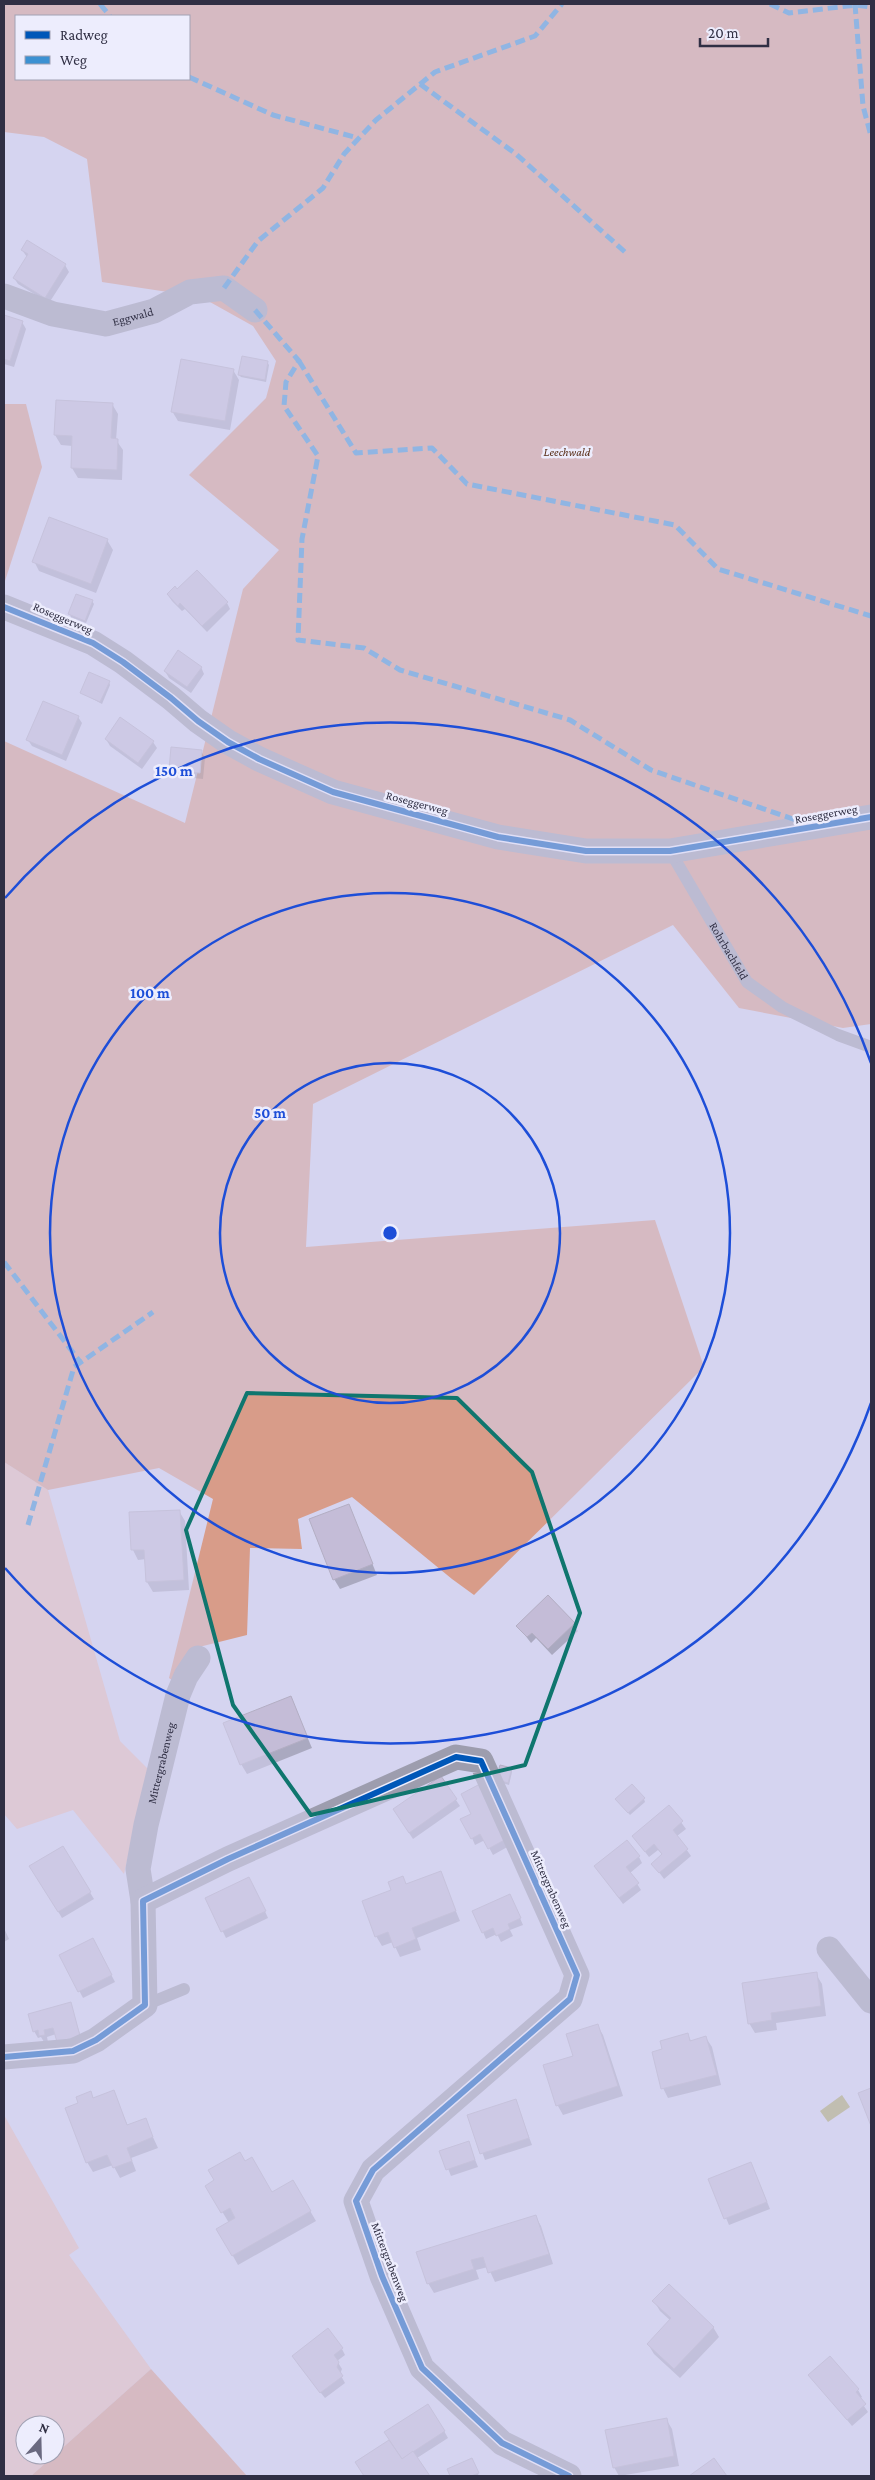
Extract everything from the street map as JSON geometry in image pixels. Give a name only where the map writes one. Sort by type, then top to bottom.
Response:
[{"type":"street","name":"Eggwald","points":[[4,296],[53,314],[106,324],[154,311],[190,292],[224,288],[255,310]]},
{"type":"street","name":"Roseggerweg","points":[[4,607],[92,643],[123,662],[228,742],[333,792],[498,837],[586,851],[670,851],[871,817]]},
{"type":"street","name":"Mittergrabenweg","points":[[145,2005],[143,1901],[138,1869],[146,1825],[178,1695],[186,1676],[198,1658]]},
{"type":"street","name":"Mittergrabenweg","points":[[143,1901],[219,1863],[456,1757],[480,1761],[577,1974],[570,1999],[373,2170],[356,2201],[382,2276],[422,2368],[502,2443],[569,2476]]},
{"type":"street","points":[[829,1949],[871,2000]]},
{"type":"street","points":[[4,2057],[73,2051],[110,2030],[145,2005]]},
{"type":"lane","name":"Rohrbachfeld","points":[[670,851],[747,982],[782,1007],[838,1036],[871,1047]]},
{"type":"lane","points":[[145,2005],[184,1989]]},
{"type":"highlighted area","points":[[247,1393],[457,1398],[532,1472],[580,1613],[525,1765],[311,1815],[233,1705],[186,1530]]},
{"type":"shaded area","points":[[4,1462],[48,1490],[120,1741],[148,1769],[124,1874],[73,1810],[17,1829],[4,1814]]},
{"type":"shaded area","points":[[842,2095],[850,2107],[828,2122],[820,2111]]},
{"type":"shaded area","points":[[4,2115],[79,2248],[69,2255],[151,2369],[65,2446],[65,2415],[15,2415],[15,2465],[44,2465],[31,2476],[4,2476]]},
{"type":"green space","name":"Leechwald","points":[[4,4],[871,4],[871,1024],[843,1028],[739,1008],[673,925],[313,1104],[306,1247],[655,1220],[704,1367],[474,1595],[352,1497],[298,1519],[302,1549],[250,1548],[247,1635],[195,1648],[180,1686],[169,1678],[213,1499],[159,1468],[48,1490],[4,1462],[4,741],[185,823],[243,589],[279,550],[189,475],[266,398],[276,361],[253,326],[201,297],[102,282],[87,159],[44,137],[4,132]]},
{"type":"green space","points":[[4,404],[26,404],[42,467],[4,584]]},
{"type":"green space","points":[[151,2369],[247,2476],[31,2476],[43,2465],[65,2465],[65,2446]]},
{"type":"building","points":[[27,240],[66,264],[45,298],[13,278],[28,254],[21,250]]},
{"type":"building","points":[[4,315],[23,321],[10,361],[4,359]]},
{"type":"building","points":[[242,356],[268,361],[265,380],[238,375]]},
{"type":"building","points":[[181,359],[234,369],[225,421],[171,412]]},
{"type":"building","points":[[56,400],[113,403],[111,438],[118,439],[117,470],[71,468],[72,436],[54,435]]},
{"type":"building","points":[[49,517],[108,539],[91,584],[32,562]]},
{"type":"building","points":[[197,570],[228,602],[202,626],[180,603],[178,606],[167,594],[175,586],[177,589]]},
{"type":"building","points":[[76,594],[93,600],[85,621],[68,614]]},
{"type":"building","points":[[178,650],[202,667],[187,687],[164,671]]},
{"type":"building","points":[[89,672],[110,681],[100,702],[80,693]]},
{"type":"building","points":[[43,701],[79,716],[62,755],[26,740]]},
{"type":"building","points":[[120,717],[154,741],[138,763],[105,739]]},
{"type":"building","points":[[171,747],[202,750],[200,773],[169,770]]},
{"type":"building","points":[[349,1504],[373,1564],[333,1580],[309,1519]]},
{"type":"building","points":[[180,1510],[184,1580],[146,1582],[144,1550],[131,1550],[129,1512]]},
{"type":"building","points":[[548,1595],[575,1623],[548,1649],[532,1633],[527,1637],[516,1626]]},
{"type":"building","points":[[291,1696],[308,1738],[240,1765],[223,1723]]},
{"type":"building","points":[[500,1765],[512,1768],[508,1783],[496,1779]]},
{"type":"building","points":[[441,1776],[457,1799],[409,1833],[393,1809]]},
{"type":"building","points":[[480,1784],[508,1838],[488,1849],[480,1834],[471,1839],[460,1819],[471,1814],[461,1794]]},
{"type":"building","points":[[632,1784],[645,1798],[628,1813],[615,1799]]},
{"type":"building","points":[[669,1805],[683,1821],[673,1830],[688,1849],[659,1873],[651,1864],[662,1854],[654,1844],[645,1852],[632,1836]]},
{"type":"building","points":[[627,1840],[640,1856],[626,1867],[639,1883],[619,1898],[594,1866]]},
{"type":"building","points":[[63,1846],[91,1892],[58,1912],[29,1866]]},
{"type":"building","points":[[441,1871],[456,1911],[412,1928],[416,1939],[394,1948],[388,1932],[375,1937],[362,1901],[391,1890],[388,1882],[403,1876],[406,1884]]},
{"type":"building","points":[[249,1877],[266,1911],[221,1932],[205,1898]]},
{"type":"building","points":[[510,1894],[521,1918],[508,1924],[510,1929],[496,1936],[493,1928],[482,1933],[472,1911]]},
{"type":"building","points":[[93,1938],[112,1975],[78,1992],[59,1955]]},
{"type":"building","points":[[817,1972],[821,2006],[771,2013],[772,2020],[748,2024],[742,1983]]},
{"type":"building","points":[[71,2002],[80,2036],[57,2042],[53,2028],[44,2030],[45,2035],[39,2036],[38,2030],[33,2032],[28,2014]]},
{"type":"building","points":[[598,2024],[618,2086],[556,2106],[543,2065],[573,2056],[566,2034]]},
{"type":"building","points":[[688,2033],[690,2041],[706,2036],[717,2075],[661,2089],[652,2052],[662,2049],[660,2041]]},
{"type":"building","points":[[871,2088],[871,2126],[858,2093]]},
{"type":"building","points":[[114,2090],[127,2125],[146,2118],[153,2137],[127,2148],[132,2161],[113,2168],[107,2155],[86,2163],[65,2108],[78,2103],[76,2097],[91,2091],[93,2098]]},
{"type":"building","points":[[516,2099],[529,2138],[480,2154],[467,2115]]},
{"type":"building","points":[[469,2141],[475,2160],[446,2170],[439,2151]]},
{"type":"building","points":[[240,2152],[245,2161],[252,2157],[272,2192],[293,2180],[311,2211],[232,2256],[216,2229],[235,2218],[230,2208],[221,2213],[205,2186],[214,2180],[208,2170]]},
{"type":"building","points":[[751,2162],[767,2202],[724,2219],[708,2179]]},
{"type":"building","points":[[536,2215],[549,2254],[488,2273],[483,2257],[471,2260],[474,2269],[427,2284],[416,2252]]},
{"type":"building","points":[[669,2284],[714,2327],[674,2369],[647,2344],[671,2318],[652,2301]]},
{"type":"building","points":[[328,2328],[343,2348],[334,2355],[339,2362],[337,2367],[343,2376],[320,2393],[292,2356]]},
{"type":"building","points":[[830,2356],[859,2389],[856,2392],[866,2404],[847,2420],[808,2375]]},
{"type":"building","points":[[428,2404],[445,2431],[402,2459],[384,2432]]},
{"type":"building","points":[[667,2418],[674,2456],[613,2468],[605,2430]]},
{"type":"building","points":[[389,2440],[402,2459],[413,2451],[430,2476],[364,2476],[355,2462]]},
{"type":"building","points":[[472,2458],[479,2473],[471,2476],[450,2476],[447,2469]]},
{"type":"building","points":[[714,2458],[727,2476],[689,2476]]},
{"type":"marked path","points":[[100,4],[109,15]]},
{"type":"marked path","points":[[224,288],[258,241],[323,188],[344,154],[376,120],[435,72],[535,36],[562,4]]},
{"type":"marked path","points":[[770,4],[789,13],[856,5],[871,7]]},
{"type":"marked path","points":[[855,4],[863,106],[871,136]]},
{"type":"marked path","points":[[190,77],[273,115],[358,138]]},
{"type":"marked path","points":[[420,84],[516,154],[625,252]]},
{"type":"marked path","points":[[255,310],[299,361],[286,382],[284,406],[318,456],[302,539],[298,640],[364,648],[400,670],[570,720],[651,770],[793,819],[817,821]]},
{"type":"marked path","points":[[299,361],[356,453],[432,448],[467,484],[675,525],[718,569],[871,616]]},
{"type":"marked path","points":[[4,1262],[81,1363]]},
{"type":"marked path","points":[[28,1525],[74,1367],[153,1312]]},
{"type":"cycle path","points":[[4,607],[93,643],[123,662],[228,742],[259,759],[333,792],[498,837],[586,851],[670,851],[871,817]]},
{"type":"cycle path","points":[[4,2057],[73,2051],[96,2040],[145,2005],[143,1901],[228,1859],[456,1757],[481,1761],[577,1975],[570,1999],[373,2170],[356,2201],[382,2276],[422,2368],[502,2443],[569,2476]]}]
